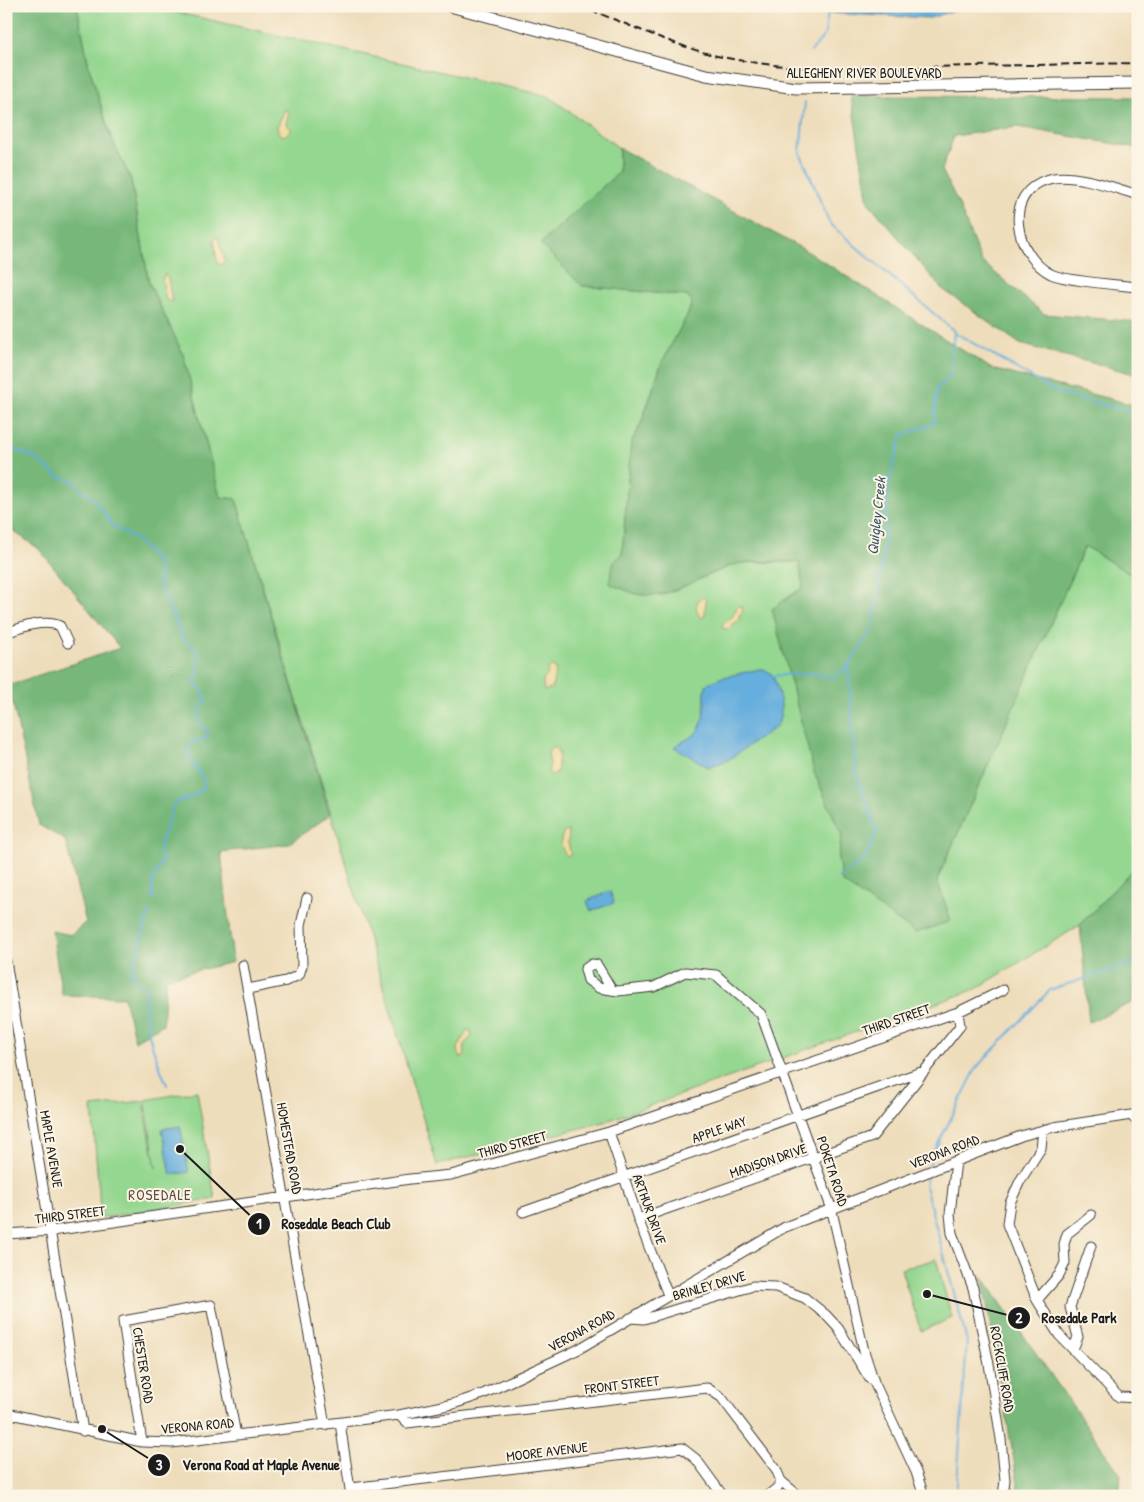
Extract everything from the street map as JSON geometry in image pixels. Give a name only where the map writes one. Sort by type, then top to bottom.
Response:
[{"type":"main road","name":"ALLEGHENY RIVER BOULEVARD","points":[[450,6],[706,75],[796,88],[1138,84]]},
{"type":"street","points":[[1138,195],[1063,176],[1048,179],[1035,185],[1026,194],[1018,209],[1017,224],[1021,241],[1029,255],[1051,275],[1138,287]]},
{"type":"street","points":[[6,633],[28,625],[55,624],[60,626],[68,643]]},
{"type":"street","points":[[248,989],[286,981],[299,975],[302,966],[301,925],[307,898]]},
{"type":"street","name":"MAPLE AVENUE","points":[[6,961],[52,1231],[83,1431]]},
{"type":"street","name":"HOMESTEAD ROAD","points":[[243,965],[325,1424]]},
{"type":"street","name":"POKETA ROAD","points":[[612,990],[654,986],[685,972],[716,975],[761,1014],[800,1116],[831,1207],[864,1351],[874,1382],[916,1472],[924,1496]]},
{"type":"street","name":"THIRD STREET","points":[[6,1234],[52,1231],[451,1175],[610,1132],[958,1012],[1003,990]]},
{"type":"street","name":"MADISON DRIVE","points":[[638,1219],[815,1159],[872,1137],[960,1026],[958,1012]]},
{"type":"street","name":"APPLE WAY","points":[[523,1212],[924,1071]]},
{"type":"street","points":[[1134,1114],[1138,1123]]},
{"type":"street","name":"VERONA ROAD","points":[[6,1412],[83,1431],[142,1442],[172,1443],[399,1415],[453,1404],[483,1394],[577,1350],[784,1227],[831,1207],[908,1180],[1020,1136],[1043,1130],[1134,1114]]},
{"type":"street","points":[[1043,1130],[1041,1148],[1020,1181],[1010,1202],[1007,1224],[1037,1300],[1059,1335],[1120,1397],[1138,1398]]},
{"type":"street","name":"ARTHUR DRIVE","points":[[610,1132],[638,1219],[668,1295]]},
{"type":"street","name":"ROCKCLIFF ROAD","points":[[956,1161],[950,1214],[952,1233],[973,1288],[989,1364],[1001,1439],[1005,1480],[1003,1496]]},
{"type":"street","points":[[1037,1300],[1060,1275],[1065,1263],[1064,1244],[1067,1234],[1091,1215]]},
{"type":"street","points":[[1073,1350],[1078,1336],[1070,1307],[1091,1246]]},
{"type":"street","name":"BRINLEY DRIVE","points":[[630,1318],[644,1319],[753,1286],[776,1287],[805,1298],[826,1315],[838,1328],[867,1377],[874,1382]]},
{"type":"street","name":"CHESTER ROAD","points":[[142,1442],[123,1322],[211,1305],[236,1435]]},
{"type":"street","name":"FRONT STREET","points":[[399,1415],[407,1423],[707,1388],[721,1397],[776,1469],[781,1481],[789,1485],[799,1496]]},
{"type":"street","points":[[340,1423],[351,1492]]},
{"type":"street","name":"MOORE AVENUE","points":[[351,1492],[682,1448],[696,1458],[723,1496]]},
{"type":"street","points":[[767,1496],[777,1488],[781,1481]]},
{"type":"green space","points":[[6,6],[77,6],[89,67],[110,135],[131,180],[149,283],[183,354],[220,497],[236,499],[330,815],[288,844],[221,852],[233,962],[166,978],[163,1024],[135,1041],[124,997],[62,995],[52,931],[71,935],[86,922],[65,840],[39,825],[9,685],[120,648],[39,549],[6,526]]},
{"type":"green space","points":[[77,6],[148,6],[548,96],[619,148],[619,172],[541,244],[582,286],[687,296],[692,302],[688,314],[662,362],[641,424],[631,443],[622,556],[614,561],[619,588],[659,596],[738,563],[799,562],[803,587],[814,772],[842,836],[838,859],[951,921],[937,880],[1085,546],[1138,579],[1138,864],[1080,925],[976,989],[604,1122],[437,1165],[236,499],[220,497],[183,354],[149,283],[131,180],[110,135],[89,67]]},
{"type":"green space","points":[[851,96],[1138,97],[1138,148],[1017,127],[954,136],[942,170],[959,205],[981,261],[1044,314],[1138,322],[1138,375],[1020,344],[941,288],[868,202]]},
{"type":"green space","points":[[619,148],[810,253],[992,369],[1138,406],[1138,579],[1085,546],[937,880],[951,921],[916,933],[842,882],[838,859],[842,836],[814,772],[772,609],[803,587],[799,562],[737,564],[723,568],[681,588],[653,595],[639,595],[609,582],[614,561],[622,555],[631,443],[641,424],[662,362],[688,314],[692,302],[687,296],[582,286],[540,244],[619,172]]},
{"type":"green space","points":[[1138,864],[1138,1000],[1089,1022],[1080,925]]},
{"type":"green space","points":[[197,1091],[215,1199],[101,1218],[92,1107],[143,1101],[156,1168],[145,1100]]},
{"type":"green space","points":[[936,1259],[952,1318],[921,1331],[901,1269]]},
{"type":"green space","points":[[982,1276],[1121,1475],[1119,1496],[1016,1496],[1018,1484]]},
{"type":"sand","points":[[285,109],[289,112],[286,124],[292,130],[284,136],[279,134],[277,127]]},
{"type":"sand","points":[[218,237],[225,261],[221,265],[217,263],[214,241]]},
{"type":"sand","points":[[165,274],[168,278],[172,302],[166,300],[162,280]]},
{"type":"sand","points":[[703,597],[706,599],[705,616],[701,618],[696,607],[698,601]]},
{"type":"sand","points":[[738,606],[742,607],[743,611],[739,621],[732,624],[731,628],[723,629],[722,625],[732,617]]},
{"type":"sand","points":[[552,666],[556,669],[552,688],[544,691],[543,680],[547,676],[548,668]]},
{"type":"sand","points":[[552,747],[557,749],[559,754],[557,773],[553,775],[548,772],[550,764],[548,753]]},
{"type":"sand","points":[[569,831],[568,843],[571,854],[567,856],[563,851],[561,841],[564,832]]},
{"type":"sand","points":[[470,1030],[472,1037],[464,1044],[465,1056],[461,1058],[458,1050],[466,1031]]},
{"type":"water","points":[[672,6],[969,6],[930,18]]},
{"type":"water","points":[[764,669],[773,675],[781,706],[780,719],[777,726],[728,760],[708,767],[674,747],[693,736],[699,730],[703,718],[706,685],[720,678]]},
{"type":"water","points":[[610,891],[614,903],[591,911],[587,901]]},
{"type":"water","points":[[180,1126],[189,1172],[171,1175],[162,1129]]},
{"type":"waterway","points":[[811,52],[825,34],[828,12]]},
{"type":"waterway","name":"Quigley Creek","points":[[805,102],[800,152],[830,224],[954,331],[950,377],[937,389],[934,424],[902,435],[888,485],[883,559],[872,630],[848,666],[856,774],[877,831],[864,860],[838,878]]},
{"type":"waterway","points":[[954,332],[1058,393],[1138,414]]},
{"type":"waterway","points":[[6,446],[36,458],[57,476],[74,481],[80,489],[94,499],[113,526],[138,541],[159,564],[159,585],[186,642],[196,649],[200,658],[195,683],[202,690],[206,701],[199,710],[200,725],[208,731],[207,737],[191,743],[187,754],[203,778],[204,788],[195,795],[174,803],[159,849],[162,861],[152,882],[153,899]]},
{"type":"waterway","points":[[773,676],[810,673],[833,678],[848,666]]},
{"type":"waterway","points":[[149,912],[131,975],[146,989],[147,1026],[167,1085]]},
{"type":"waterway","points":[[929,1167],[932,1156],[977,1067],[1050,990],[1138,961]]},
{"type":"waterway","points":[[927,1177],[925,1186],[967,1341],[956,1496]]},
{"type":"railway","points":[[579,6],[662,38],[713,55],[752,62],[816,69],[1138,63]]},
{"type":"place","name":"Rosedale Beach Club","points":[[180,1149]]},
{"type":"place","name":"Rosedale Park","points":[[927,1294]]},
{"type":"place","name":"Verona Road at Maple Avenue","points":[[102,1429]]},
{"type":"district","name":"ROSEDALE","points":[[160,1194]]}]
